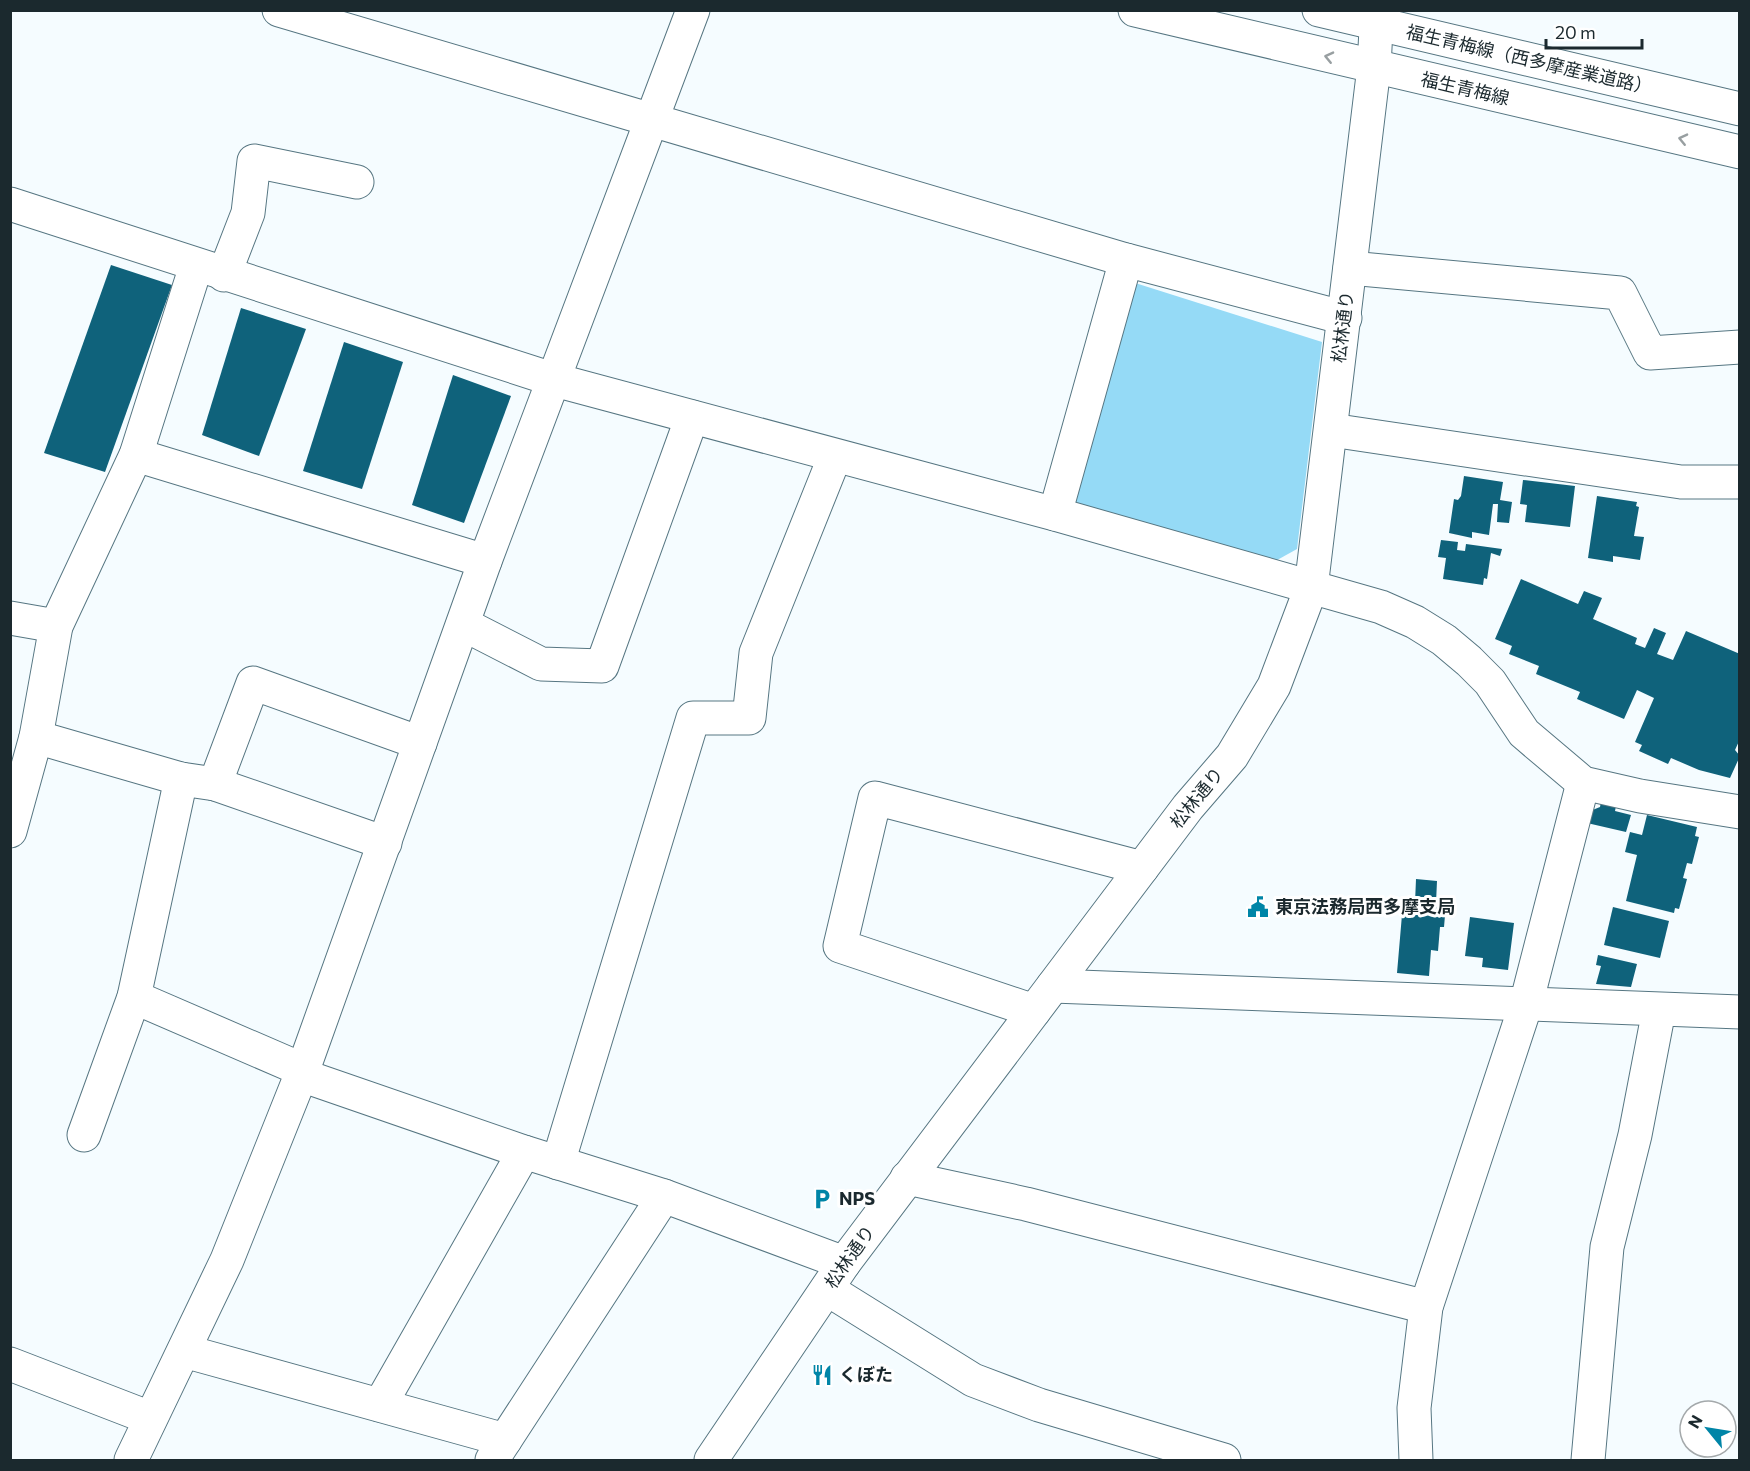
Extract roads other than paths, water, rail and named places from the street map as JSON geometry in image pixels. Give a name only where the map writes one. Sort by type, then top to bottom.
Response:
[{"type":"street","points":[[279,10],[652,122],[1126,260],[1345,318]]},
{"type":"street","points":[[131,1461],[227,1260],[302,1072],[485,561],[693,10]]},
{"type":"street","name":"福生青梅線","points":[[1135,10],[1374,68],[1740,152]]},
{"type":"street","name":"福生青梅線（西多摩産業道路）","points":[[1319,10],[1376,17],[1740,109]]},
{"type":"street","name":"松林通り","points":[[711,1461],[836,1276],[907,1178],[1142,868],[1232,756],[1274,686],[1311,588],[1374,68],[1376,17]]},
{"type":"street","points":[[10,831],[36,736],[56,626],[136,455],[210,271],[248,213],[254,161],[357,182]]},
{"type":"street","points":[[10,204],[210,271],[555,380],[1055,514],[1381,607],[1415,622],[1444,640],[1490,682],[1524,733],[1583,783],[1640,796],[1740,812]]},
{"type":"street","points":[[1055,514],[1126,260]]},
{"type":"street","points":[[1350,268],[1620,293],[1650,353],[1740,347]]},
{"type":"street","points":[[463,624],[541,664],[602,666],[692,417]]},
{"type":"street","points":[[1330,430],[1681,482],[1740,482]]},
{"type":"street","points":[[136,455],[485,561]]},
{"type":"street","points":[[558,1163],[693,718],[749,718],[756,653],[835,456]]},
{"type":"street","points":[[10,618],[56,626]]},
{"type":"street","points":[[215,784],[253,683],[420,743]]},
{"type":"street","points":[[36,736],[181,779],[215,784],[385,843]]},
{"type":"street","points":[[84,1135],[134,997],[181,779]]},
{"type":"street","points":[[1416,1461],[1414,1408],[1426,1307],[1526,1004],[1583,783]]},
{"type":"street","points":[[1142,868],[874,798],[840,946],[1043,998],[1526,1004],[1740,1012]]},
{"type":"street","points":[[134,997],[302,1072],[524,1152],[664,1196],[836,1276],[973,1380],[1039,1405],[1224,1461]]},
{"type":"street","points":[[1588,1461],[1607,1247],[1635,1135],[1659,1010]]},
{"type":"street","points":[[380,1404],[524,1152]]},
{"type":"street","points":[[907,1178],[1026,1204],[1426,1307]]},
{"type":"street","points":[[184,1351],[380,1404],[499,1450],[664,1196]]},
{"type":"street","points":[[10,1364],[150,1418]]},
{"type":"place","name":"東京法務局西多摩支局","points":[[1258,907]]},
{"type":"place","name":"NPS","points":[[822,1199]]},
{"type":"place","name":"くぼた","points":[[822,1375]]}]
